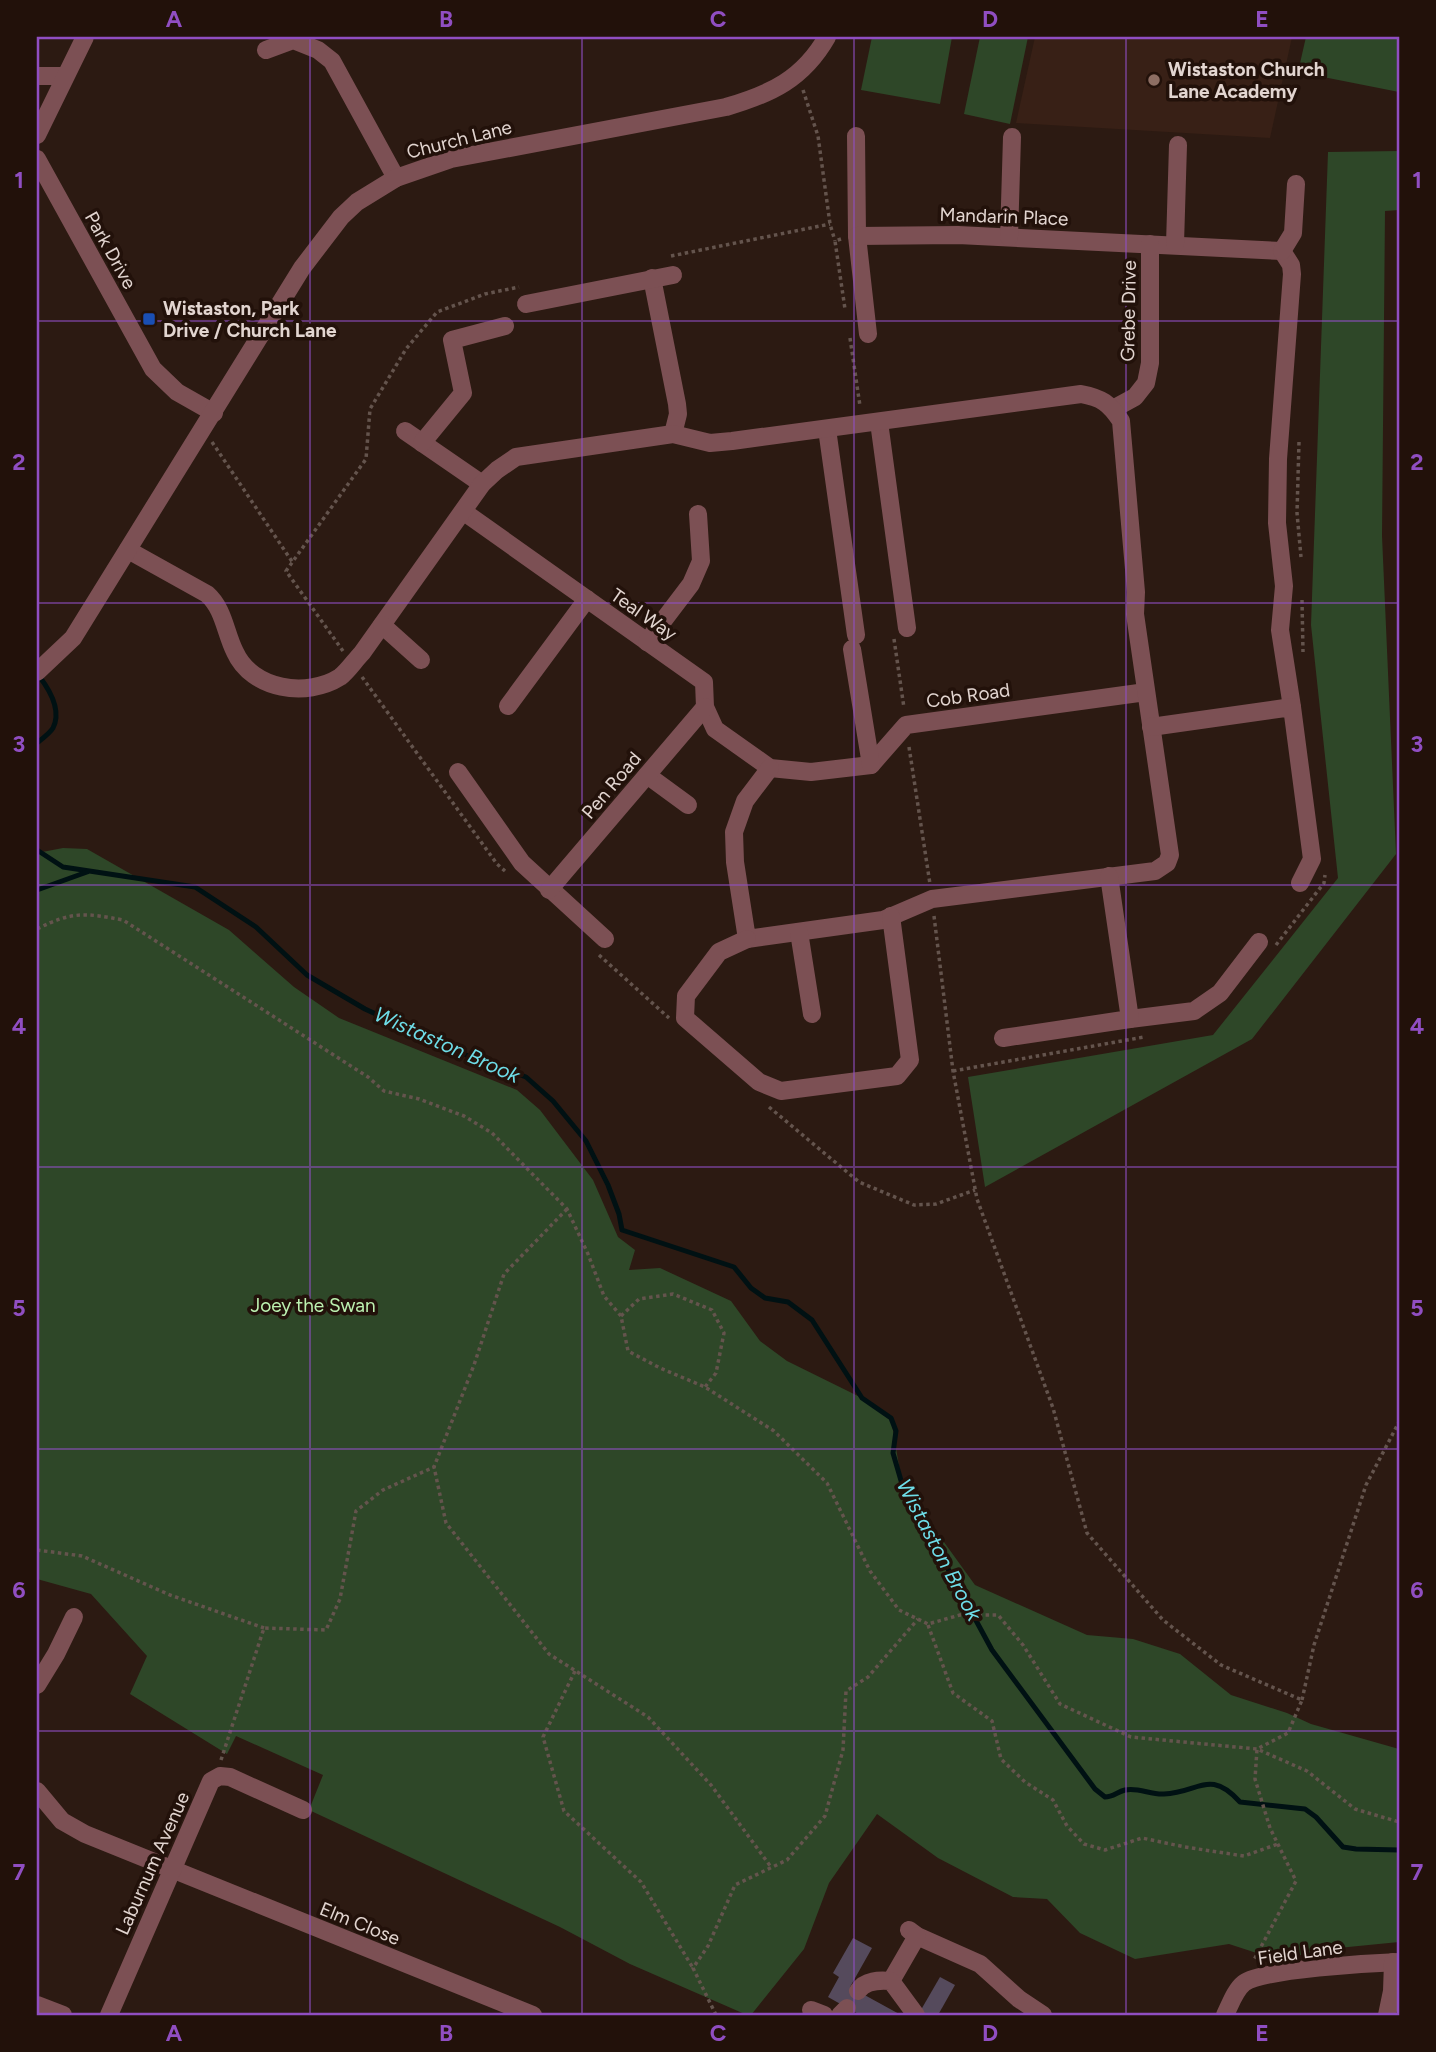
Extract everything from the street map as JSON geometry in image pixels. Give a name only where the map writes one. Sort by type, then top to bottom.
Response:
[{"type":"street","points":[[37,135],[85,37]]},
{"type":"street","name":"Church Lane","points":[[41,669],[73,638],[302,268],[324,237],[357,202],[396,178],[451,159],[726,107],[768,93],[798,75],[827,37]]},
{"type":"street","points":[[266,50],[293,40],[317,50],[332,61],[396,178]]},
{"type":"street","points":[[37,76],[65,76]]},
{"type":"street","points":[[856,136],[857,236],[868,334]]},
{"type":"street","points":[[1009,237],[1012,137]]},
{"type":"street","points":[[1175,244],[1178,145]]},
{"type":"street","name":"Park Drive","points":[[37,159],[153,369],[177,392],[214,413]]},
{"type":"street","points":[[1296,184],[1293,233],[1282,251],[1291,265],[1292,274],[1278,459],[1277,523],[1284,586],[1280,630],[1312,859],[1300,883]]},
{"type":"street","name":"Mandarin Place","points":[[857,236],[890,234],[1009,237],[1150,244]]},
{"type":"street","name":"Grebe Drive","points":[[1113,409],[1135,397],[1146,383],[1150,363],[1150,244],[1282,251]]},
{"type":"street","points":[[525,295],[673,275]]},
{"type":"street","points":[[652,278],[677,404],[678,414],[673,434]]},
{"type":"street","points":[[422,443],[463,393],[452,340],[505,326]]},
{"type":"street","points":[[128,550],[207,594],[217,603],[235,655],[261,679],[283,688],[302,689],[320,686],[341,676],[382,625],[464,512],[481,484],[516,457],[673,434],[710,443],[1081,394],[1099,397],[1113,409],[1121,421],[1136,592],[1135,614],[1170,855],[1162,868],[1155,871],[932,899],[891,916],[883,920],[747,939],[719,952],[686,996],[685,1018],[759,1082],[781,1091],[897,1076],[910,1060],[891,916]]},
{"type":"street","points":[[871,423],[900,630]]},
{"type":"street","points":[[747,939],[734,832],[745,801],[770,768],[811,772],[870,765],[827,429]]},
{"type":"street","points":[[405,431],[481,484]]},
{"type":"street","name":"Teal Way","points":[[464,512],[704,682],[705,707],[715,729],[770,768]]},
{"type":"street","points":[[647,642],[691,584],[701,561],[698,514]]},
{"type":"street","points":[[508,706],[587,599]]},
{"type":"street","points":[[382,625],[421,660]]},
{"type":"street","name":"Cob Road","points":[[870,765],[906,725],[1146,692]]},
{"type":"street","name":"Pen Road","points":[[549,890],[705,707]]},
{"type":"street","points":[[1151,727],[1292,707]]},
{"type":"street","points":[[458,772],[522,863],[601,947]]},
{"type":"street","points":[[646,775],[688,805]]},
{"type":"street","points":[[1108,876],[1130,1019]]},
{"type":"street","points":[[799,932],[812,1014]]},
{"type":"street","points":[[1003,1038],[1194,1011],[1220,993],[1266,944]]},
{"type":"street","points":[[37,1685],[74,1617]]},
{"type":"street","name":"Laburnum Avenue","points":[[108,2015],[211,1781],[230,1777],[303,1810]]},
{"type":"street","name":"Elm Close","points":[[37,1791],[55,1815],[71,1827],[533,2015]]},
{"type":"street","points":[[891,1981],[913,1933],[980,1964],[1037,2014]]},
{"type":"street","points":[[1387,2015],[1396,1962]]},
{"type":"street","name":"Field Lane","points":[[1225,2015],[1245,1982],[1319,1968],[1396,1962]]},
{"type":"street","points":[[858,1991],[861,1986],[877,1980],[891,1981],[916,2015]]},
{"type":"street","points":[[37,2006],[63,2015]]},
{"type":"path","points":[[798,75],[818,136],[847,320]]},
{"type":"path","points":[[671,256],[830,224]]},
{"type":"path","points":[[835,241],[857,236]]},
{"type":"path","points":[[507,873],[497,864],[286,571],[366,459],[370,409],[406,349],[430,321],[438,312],[473,299],[525,295]]},
{"type":"path","points":[[849,333],[871,423]]},
{"type":"path","points":[[204,429],[293,563]]},
{"type":"path","points":[[1299,435],[1297,513],[1301,564]]},
{"type":"path","points":[[1302,590],[1304,664]]},
{"type":"path","points":[[900,630],[906,725],[932,899],[953,1070],[975,1190],[1052,1408],[1087,1533],[1173,1628],[1221,1665],[1302,1700]]},
{"type":"path","points":[[1266,944],[1325,883],[1326,867]]},
{"type":"path","points":[[37,929],[53,920],[86,913],[123,920],[368,1077],[384,1091],[419,1099],[464,1116],[492,1133],[567,1209],[604,1296],[621,1316],[628,1351],[705,1387],[774,1431],[827,1483],[870,1572],[898,1610],[928,1624],[960,1615],[998,1615],[1009,1627],[1060,1704],[1131,1737],[1257,1749],[1307,1772],[1356,1809],[1399,1822]]},
{"type":"path","points":[[601,947],[669,1018]]},
{"type":"path","points":[[953,1070],[1153,1035]]},
{"type":"path","points":[[762,1101],[859,1182],[914,1205],[936,1204],[975,1190]]},
{"type":"path","points":[[567,1209],[504,1274],[474,1365],[434,1467],[446,1523],[549,1654],[648,1717],[710,1785],[771,1867]]},
{"type":"path","points":[[621,1316],[639,1300],[673,1294],[712,1310],[724,1334],[716,1373],[705,1387]]},
{"type":"path","points":[[1257,1749],[1288,1733],[1302,1700],[1314,1645],[1366,1485],[1399,1422]]},
{"type":"path","points":[[37,1550],[82,1556],[170,1595],[264,1628],[326,1630],[340,1599],[356,1511],[383,1490],[434,1467]]},
{"type":"path","points":[[693,1968],[708,1947],[735,1885],[787,1860],[825,1816],[843,1750],[846,1691],[868,1677],[918,1619]]},
{"type":"path","points":[[928,1624],[953,1693],[992,1721],[1000,1759],[1052,1801],[1067,1826],[1084,1844],[1105,1850],[1142,1838],[1244,1856],[1278,1844]]},
{"type":"path","points":[[215,1779],[264,1628]]},
{"type":"path","points":[[575,1671],[543,1737],[564,1811],[641,1882],[693,1968],[716,2015]]},
{"type":"path","points":[[1245,1982],[1296,1881],[1266,1817],[1258,1792],[1255,1779],[1257,1749]]},
{"type":"shaded area","name":"Wistaston Church Lane Academy","points":[[1035,37],[1292,37],[1270,138],[1016,123]]},
{"type":"green space","points":[[872,37],[952,37],[940,104],[861,90]]},
{"type":"green space","points":[[980,37],[1028,37],[1010,124],[964,114]]},
{"type":"green space","points":[[1306,37],[1399,37],[1399,92],[1298,72]]},
{"type":"green space","points":[[1399,151],[1399,210],[1385,211],[1382,536],[1396,854],[1252,1039],[985,1187],[968,1077],[1213,1035],[1338,878],[1311,625],[1328,152]]},
{"type":"green space","name":"Joey the Swan","points":[[63,848],[87,849],[229,930],[294,987],[339,1018],[517,1090],[540,1110],[593,1180],[618,1237],[635,1250],[629,1270],[660,1268],[731,1301],[760,1341],[787,1361],[862,1398],[891,1418],[902,1484],[975,1585],[1087,1635],[1133,1639],[1180,1654],[1231,1695],[1287,1713],[1311,1724],[1399,1749],[1399,1942],[1328,1949],[1278,1960],[1229,1944],[1135,1959],[1080,1933],[1047,1899],[1013,1897],[938,1858],[877,1814],[829,1883],[804,1949],[751,2015],[747,2015],[630,1964],[560,1927],[309,1810],[323,1775],[236,1736],[227,1754],[130,1694],[147,1656],[91,1594],[37,1579],[37,853]]},
{"type":"building","points":[[853,1938],[872,1948],[850,1987],[901,2015],[860,2015],[828,1997],[839,1977],[833,1973]]},
{"type":"building","points":[[940,1977],[955,1985],[938,2015],[918,2015]]},
{"type":"waterway","points":[[37,743],[53,728],[56,714],[50,693],[39,676]]},
{"type":"waterway","name":"Wistaston Brook","points":[[37,850],[63,867],[195,887],[256,927],[307,975],[365,1009],[458,1052],[526,1077],[553,1101],[586,1141],[608,1185],[622,1230],[734,1267],[751,1288],[765,1298],[788,1302],[812,1320],[862,1398],[891,1418],[896,1431],[893,1453],[902,1484],[992,1650],[1095,1789],[1105,1797],[1130,1789],[1164,1794],[1212,1784],[1220,1786],[1240,1802],[1305,1809],[1316,1817],[1343,1847],[1399,1850]]},
{"type":"waterway","points":[[37,890],[87,872]]},
{"type":"place","name":"Wistaston Church Lane Academy","points":[[1154,80]]},
{"type":"place","name":"Wistaston, Park Drive / Church Lane","points":[[149,319]]}]
